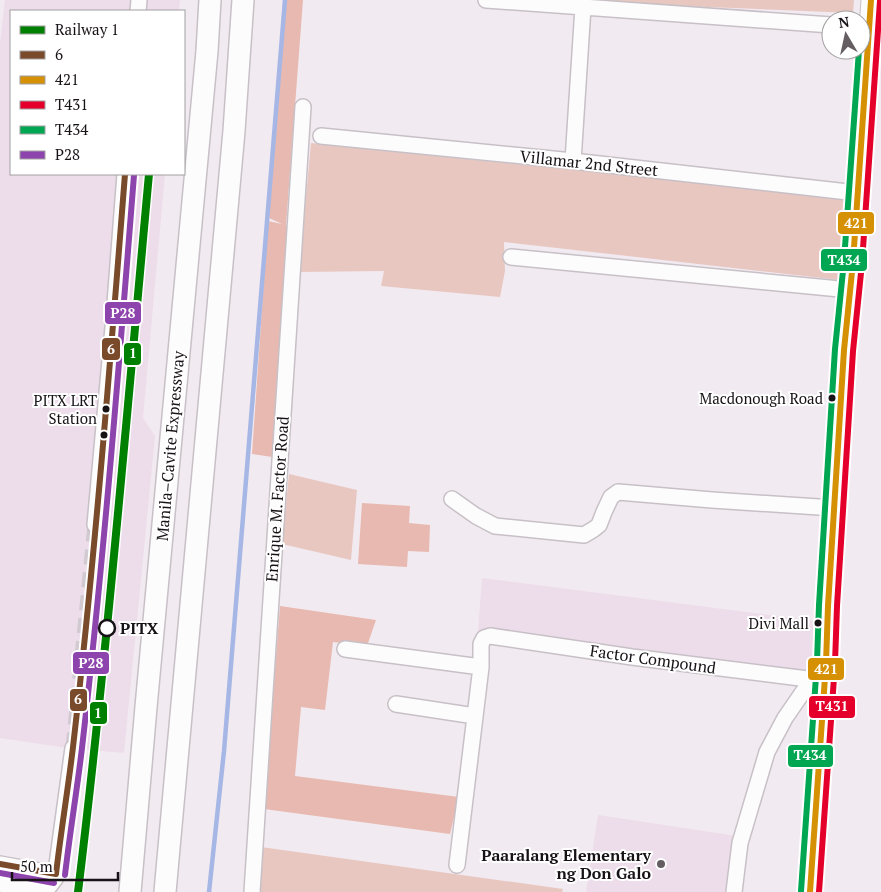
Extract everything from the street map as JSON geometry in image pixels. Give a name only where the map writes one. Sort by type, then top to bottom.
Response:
[{"type":"highway","name":"Manila–Cavite Expressway","points":[[130,892],[210,0]]},
{"type":"highway","points":[[165,892],[234,131],[243,0]]},
{"type":"main road","points":[[810,892],[817,680],[826,663],[834,508],[858,193],[864,60]]},
{"type":"street","points":[[486,0],[821,24]]},
{"type":"street","points":[[573,161],[583,7]]},
{"type":"street","name":"Enrique M. Factor Road","points":[[252,892],[303,107]]},
{"type":"street","name":"Villamar 2nd Street","points":[[321,136],[573,161],[858,193]]},
{"type":"street","points":[[95,525],[125,175]]},
{"type":"street","points":[[512,257],[850,290]]},
{"type":"street","points":[[452,499],[476,516],[495,526],[584,535],[599,525],[611,497],[618,492],[834,508]]},
{"type":"street","name":"Factor Compound","points":[[481,667],[482,644],[484,638],[490,636],[632,657],[817,680]]},
{"type":"street","points":[[345,649],[481,667],[457,865]]},
{"type":"street","points":[[734,892],[740,843],[767,752],[785,718],[805,689],[817,680]]},
{"type":"street","points":[[396,704],[475,716]]},
{"type":"street","points":[[0,884],[38,891],[48,888],[52,884],[56,874],[73,748]]},
{"type":"street","points":[[0,864],[56,874]]},
{"type":"shaded area","points":[[5,0],[180,0],[179,10],[10,10],[10,175],[165,175],[143,418],[155,436],[124,753],[68,748],[0,738],[0,43]]},
{"type":"shaded area","points":[[283,0],[303,0],[286,225],[290,226],[279,458],[252,454],[268,221],[282,224],[269,218]]},
{"type":"shaded area","points":[[535,0],[854,0],[853,10],[821,10],[821,12]]},
{"type":"shaded area","points":[[311,143],[846,198],[840,280],[504,242],[505,271],[500,297],[381,286],[384,271],[299,272]]},
{"type":"shaded area","points":[[289,474],[357,490],[351,560],[282,544]]},
{"type":"shaded area","points":[[362,503],[410,506],[409,523],[430,525],[429,552],[408,551],[407,567],[358,564]]},
{"type":"shaded area","name":"Divi Mall","points":[[482,578],[816,621],[813,674],[478,631]]},
{"type":"shaded area","points":[[280,606],[376,620],[367,646],[333,642],[325,710],[301,707],[295,776],[459,797],[450,834],[264,809]]},
{"type":"shaded area","name":"Paaralang Elementary ng Don Galo","points":[[598,815],[737,836],[728,892],[586,892]]},
{"type":"shaded area","points":[[261,847],[563,889],[562,892],[258,892]]},
{"type":"waterway","points":[[209,892],[224,751],[285,0]]},
{"type":"tunnel","points":[[73,748],[95,525]]},
{"type":"rail line","name":"1","points":[[78,892],[125,443],[149,175]]},
{"type":"transit line","name":"421","points":[[810,892],[826,663],[844,350],[853,262],[871,0]]},
{"type":"transit line","name":"T431","points":[[819,892],[835,663],[853,351],[862,263],[880,1]]},
{"type":"transit line","name":"T434","points":[[801,891],[817,662],[835,349],[844,261],[858,60]]},
{"type":"transit line","name":"6","points":[[56,874],[73,747],[88,604],[125,175]]},
{"type":"transit line","name":"P28","points":[[65,875],[82,748],[97,605],[134,175]]},
{"type":"transit line","name":"6","points":[[0,864],[56,874]]},
{"type":"transit line","name":"P28","points":[[0,873],[54,883]]},
{"type":"place","name":"Macdonough Road","points":[[832,398]]},
{"type":"place","name":"PITX LRT Station","points":[[106,409]]},
{"type":"place","name":"Divi Mall","points":[[818,623]]},
{"type":"place","name":"PITX","points":[[107,628]]},
{"type":"place","name":"Paaralang Elementary ng Don Galo","points":[[661,864]]}]
